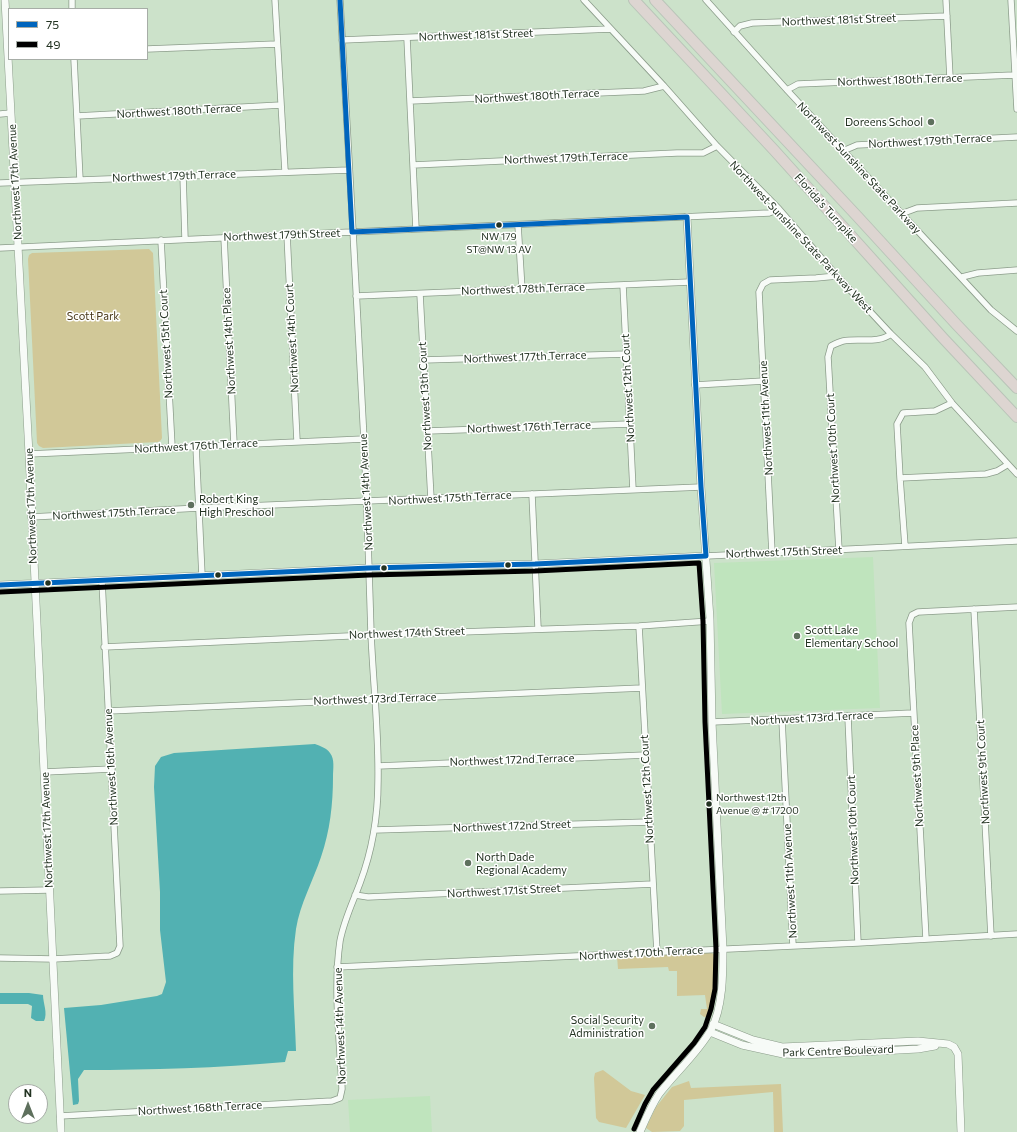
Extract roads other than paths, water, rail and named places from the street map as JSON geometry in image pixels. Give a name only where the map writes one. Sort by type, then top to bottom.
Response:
[{"type":"highway","name":"Florida's Turnpike","points":[[634,0],[774,150],[933,327],[1017,417]]},
{"type":"highway","name":"Florida's Turnpike","points":[[655,0],[1017,388]]},
{"type":"street","name":"Northwest 17th Avenue","points":[[5,0],[8,48]]},
{"type":"street","points":[[275,0],[285,172]]},
{"type":"street","name":"Northwest 14th Avenue","points":[[340,0],[364,439],[371,635],[376,699],[378,766],[377,809],[369,855],[349,909],[341,938],[337,967],[342,1089],[340,1098]]},
{"type":"street","name":"Northwest Sunshine State Parkway West","points":[[584,0],[664,86],[717,146],[779,209],[837,276],[891,334],[925,367],[952,403],[1017,474]]},
{"type":"street","name":"Northwest Sunshine State Parkway","points":[[706,0],[787,90],[991,310],[1017,331]]},
{"type":"street","points":[[946,0],[950,78]]},
{"type":"street","points":[[1011,0],[1017,110]]},
{"type":"street","name":"Northwest 181st Street","points":[[734,32],[740,26],[752,23],[947,16]]},
{"type":"street","name":"Northwest 181st Street","points":[[342,40],[610,29]]},
{"type":"street","points":[[407,38],[416,229]]},
{"type":"street","points":[[148,49],[277,44]]},
{"type":"street","name":"Northwest 17th Avenue","points":[[9,60],[61,1132]]},
{"type":"street","points":[[74,60],[80,180]]},
{"type":"street","name":"Northwest 180th Terrace","points":[[787,90],[798,84],[1014,75]]},
{"type":"street","name":"Northwest 180th Terrace","points":[[410,101],[644,91],[664,86]]},
{"type":"street","name":"Northwest 180th Terrace","points":[[77,116],[281,105]]},
{"type":"street","points":[[0,114],[12,113]]},
{"type":"street","name":"Northwest 179th Terrace","points":[[844,150],[857,145],[1017,137]]},
{"type":"street","name":"Northwest 179th Terrace","points":[[413,165],[703,153],[717,146]]},
{"type":"street","name":"Northwest 179th Terrace","points":[[0,182],[349,170]]},
{"type":"street","points":[[183,176],[185,239]]},
{"type":"street","points":[[902,214],[917,208],[1017,203]]},
{"type":"street","name":"Northwest 179th Street","points":[[0,248],[288,234],[769,214],[779,209]]},
{"type":"street","points":[[640,1132],[649,1110],[660,1094],[700,1048],[710,1032],[720,998],[722,984],[723,949],[712,722],[710,621],[695,385],[687,217]]},
{"type":"street","points":[[518,225],[522,290]]},
{"type":"street","name":"Northwest 14th Court","points":[[288,234],[297,442]]},
{"type":"street","name":"Northwest 14th Place","points":[[224,237],[234,444]]},
{"type":"street","name":"Northwest 15th Court","points":[[161,240],[172,447]]},
{"type":"street","points":[[962,277],[978,273],[1017,270]]},
{"type":"street","name":"Northwest 11th Avenue","points":[[772,553],[759,292],[763,284],[770,280],[837,276]]},
{"type":"street","name":"Northwest 178th Terrace","points":[[356,296],[690,282]]},
{"type":"street","name":"Northwest 12th Court","points":[[623,285],[633,490]]},
{"type":"street","name":"Northwest 13th Court","points":[[420,294],[431,499]]},
{"type":"street","name":"Northwest 10th Court","points":[[839,550],[828,357],[831,346],[843,341],[879,339],[887,337],[891,334]]},
{"type":"street","name":"Northwest 177th Terrace","points":[[423,360],[627,354]]},
{"type":"street","points":[[695,385],[764,381]]},
{"type":"street","points":[[905,546],[897,424],[903,413],[935,412],[952,403]]},
{"type":"street","name":"Northwest 176th Terrace","points":[[427,431],[630,424]]},
{"type":"street","name":"Northwest 176th Terrace","points":[[29,454],[364,439]]},
{"type":"street","points":[[196,446],[202,576]]},
{"type":"street","points":[[900,478],[986,474],[997,471],[1008,464]]},
{"type":"street","name":"Northwest 175th Terrace","points":[[31,517],[199,508],[701,487]]},
{"type":"street","points":[[532,494],[538,628]]},
{"type":"street","name":"Northwest 175th Street","points":[[0,585],[369,568],[535,564],[1017,541]]},
{"type":"street","name":"Northwest 16th Avenue","points":[[53,959],[110,956],[118,953],[120,946],[112,770],[104,647],[102,581]]},
{"type":"street","points":[[974,609],[1017,608]]},
{"type":"street","name":"Northwest 9th Place","points":[[926,939],[909,623],[912,614],[918,612],[974,609]]},
{"type":"street","name":"Northwest 9th Court","points":[[974,609],[991,936]]},
{"type":"street","name":"Northwest 174th Street","points":[[104,647],[538,628],[640,626],[710,621]]},
{"type":"street","name":"Northwest 12th Court","points":[[640,626],[642,688],[657,952]]},
{"type":"street","name":"Northwest 173rd Terrace","points":[[108,711],[642,688]]},
{"type":"street","name":"Northwest 173rd Terrace","points":[[712,722],[913,713]]},
{"type":"street","name":"Northwest 10th Court","points":[[848,717],[858,943]]},
{"type":"street","name":"Northwest 11th Avenue","points":[[782,720],[793,946]]},
{"type":"street","name":"Northwest 172nd Terrace","points":[[378,766],[646,755]]},
{"type":"street","points":[[44,772],[112,770]]},
{"type":"street","name":"Northwest 172nd Street","points":[[374,830],[649,822]]},
{"type":"street","name":"Northwest 171st Street","points":[[355,895],[368,897],[653,884]]},
{"type":"street","points":[[0,891],[49,890]]},
{"type":"street","name":"Northwest 170th Terrace","points":[[337,967],[858,943],[1017,934]]},
{"type":"street","points":[[0,958],[53,959]]},
{"type":"street","name":"Park Centre Boulevard","points":[[713,1024],[782,1050]]},
{"type":"street","name":"Park Centre Boulevard","points":[[710,1032],[742,1045],[782,1050],[945,1044],[954,1048],[958,1054],[961,1132]]},
{"type":"street","name":"Northwest 168th Terrace","points":[[60,1116],[332,1101],[340,1098]]},
{"type":"water","points":[[315,744],[327,750],[333,758],[332,797],[329,827],[324,847],[296,929],[293,959],[293,990],[296,1051],[288,1051],[285,1062],[235,1066],[134,1070],[84,1070],[78,1079],[79,1101],[78,1104],[73,1105],[64,1008],[101,1005],[157,996],[162,994],[166,982],[160,930],[160,892],[154,787],[155,766],[161,757],[174,753]]},
{"type":"water","points":[[0,993],[29,993],[43,995],[45,1011],[44,1021],[36,1021],[31,1018],[32,1006],[28,1004],[0,1004]]},
{"type":"place","name":"Doreens School","points":[[931,122]]},
{"type":"place","name":"NW 179 ST@NW 13 AV","points":[[499,225]]},
{"type":"place","name":"Robert King High Preschool","points":[[191,505]]},
{"type":"place","name":"Scott Lake Elementary School","points":[[797,636]]},
{"type":"place","name":"Northwest 12th Avenue @ # 17200","points":[[709,804]]},
{"type":"place","name":"North Dade Regional Academy","points":[[468,863]]},
{"type":"place","name":"Social Security Administration","points":[[652,1026]]},
{"type":"park label","name":"Scott Park","points":[[93,316]]}]
